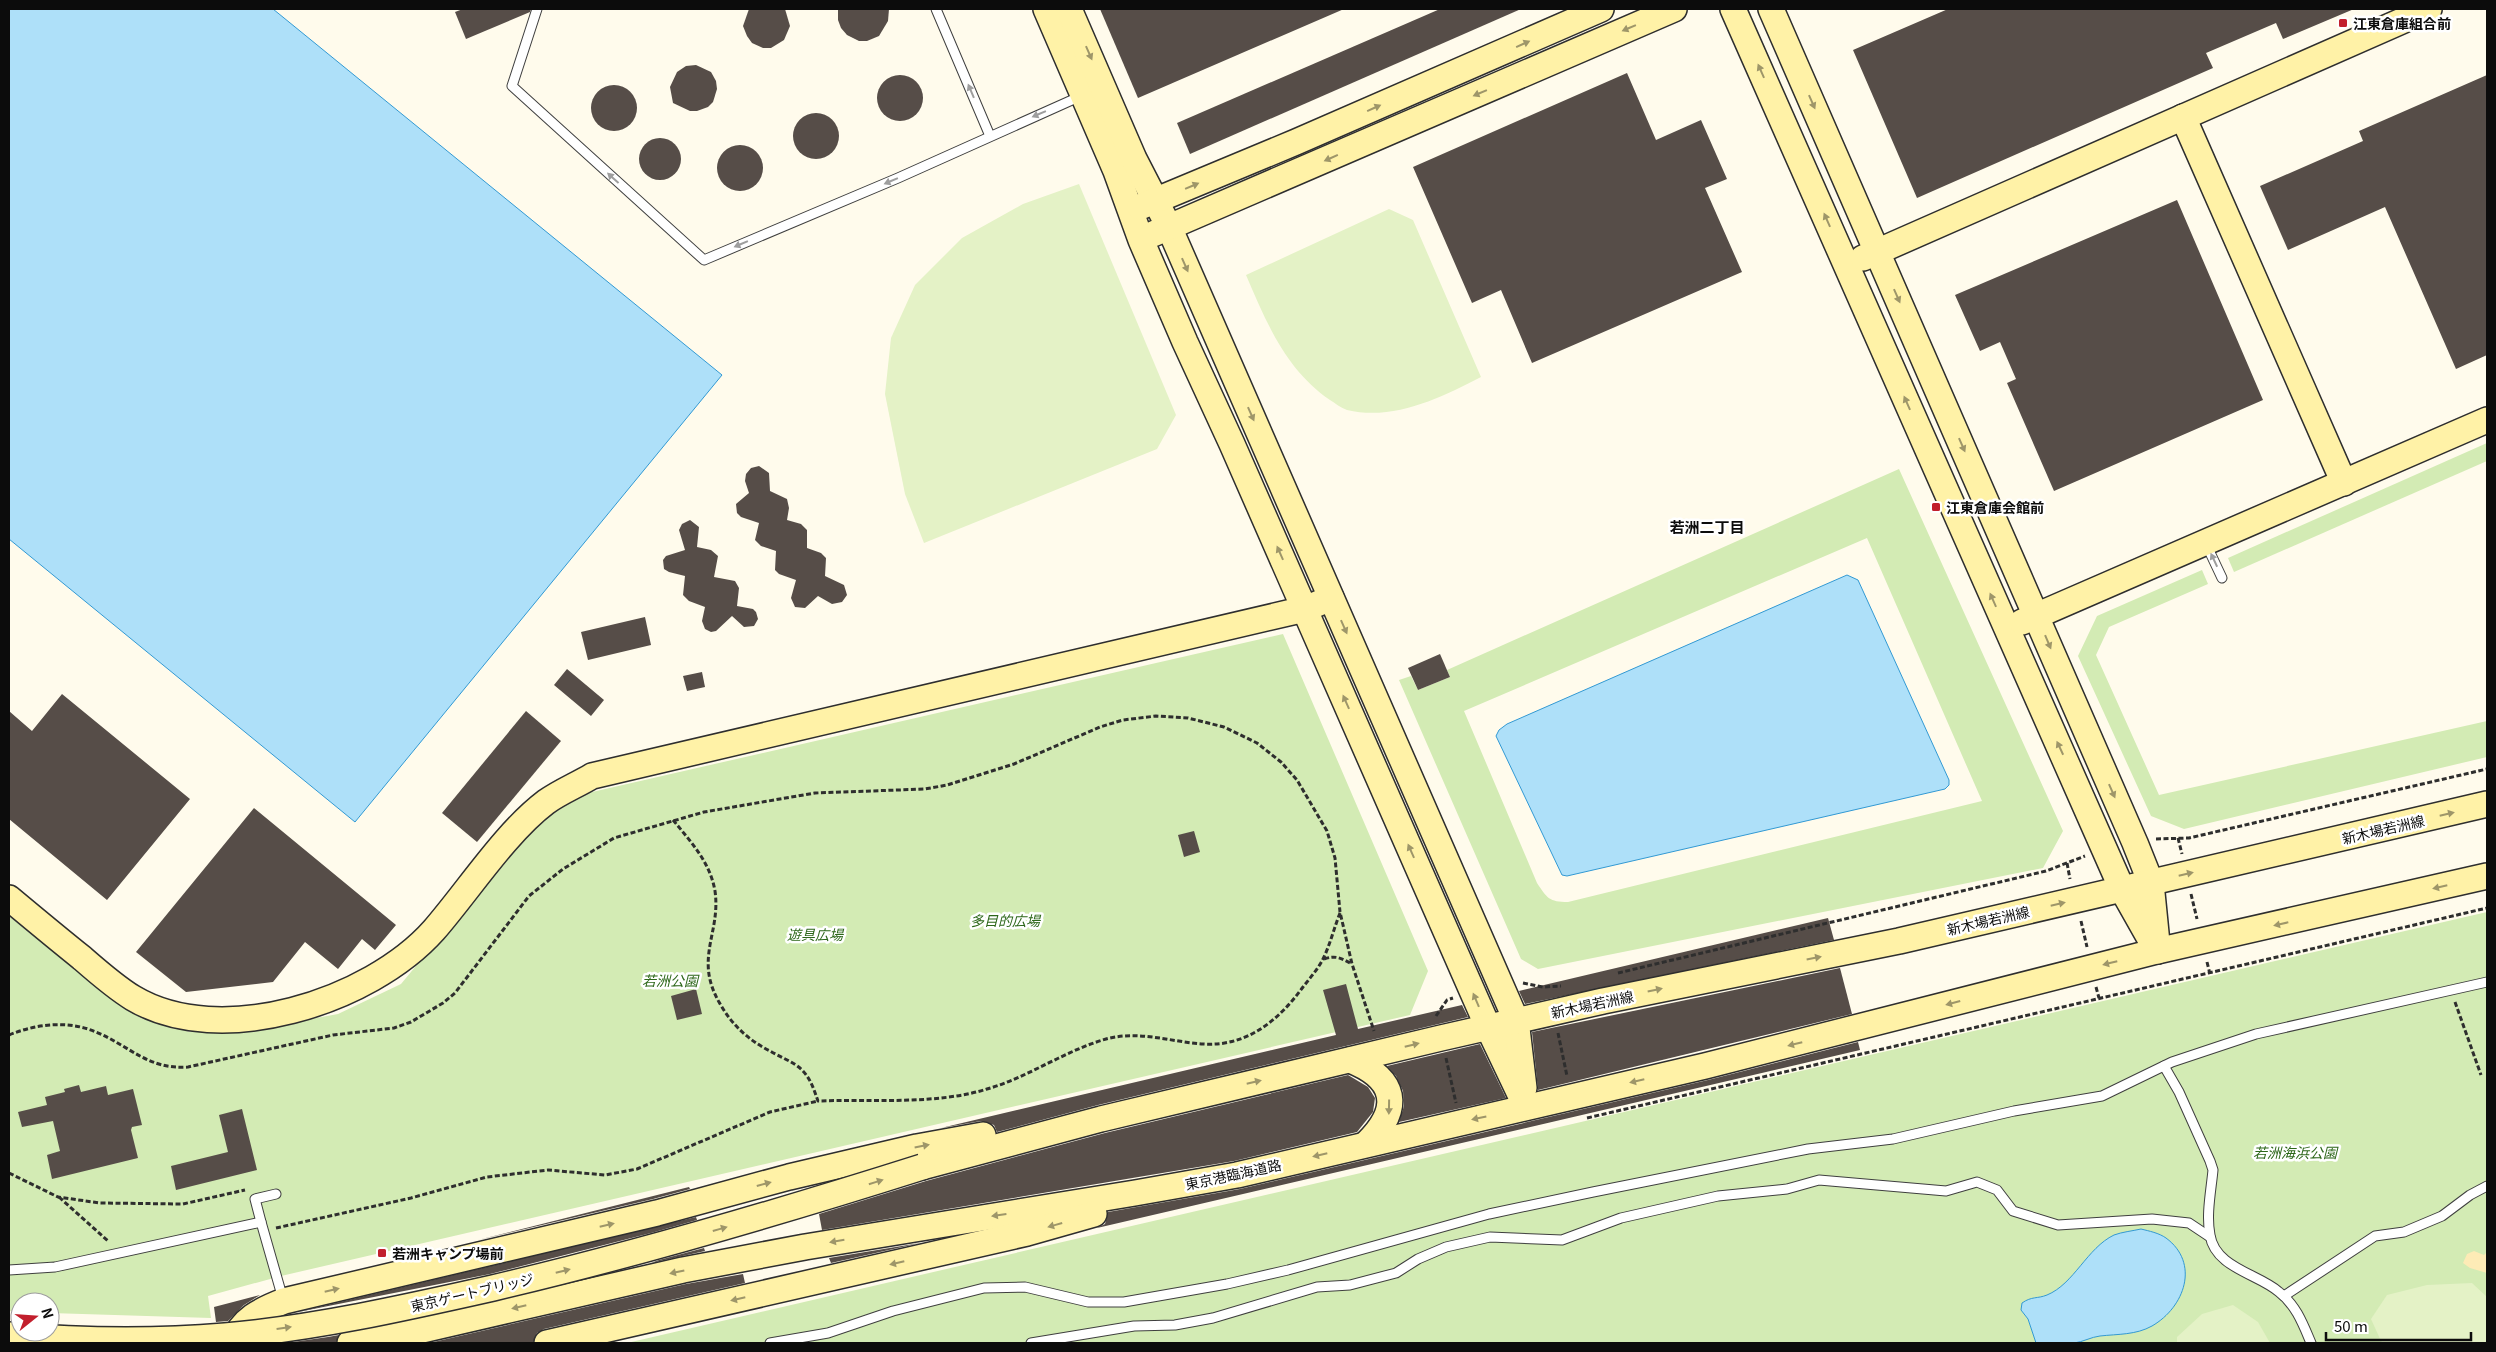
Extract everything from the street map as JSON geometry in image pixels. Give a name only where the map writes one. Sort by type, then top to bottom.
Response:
[{"type":"street","points":[[1046,9],[1084,95],[1141,240],[1185,342],[1488,1027],[1526,1107]]},
{"type":"street","points":[[1069,9],[1134,159],[1169,227],[1516,1020],[1526,1107]]},
{"type":"street","points":[[1131,211],[1296,142],[1601,9]]},
{"type":"street","points":[[1141,240],[1674,9]]},
{"type":"street","points":[[1733,9],[2122,888],[2157,951]]},
{"type":"street","points":[[1771,9],[2037,616],[2151,883],[2157,951]]},
{"type":"street","points":[[1847,265],[2429,9]]},
{"type":"street","points":[[2183,117],[2344,483]]},
{"type":"street","points":[[2006,629],[2487,420]]},
{"type":"street","points":[[9,898],[110,981],[133,998],[160,1010],[187,1018],[216,1021],[245,1019],[303,1006],[357,988],[397,963],[432,932],[520,826],[546,802],[592,776],[1305,610],[1331,598]]},
{"type":"street","name":"新木場若洲線","points":[[1488,1027],[1899,941],[2487,804]]},
{"type":"street","points":[[1526,1107],[1733,1059],[2157,951],[2487,876]]},
{"type":"street","points":[[233,1343],[237,1332],[249,1318],[284,1301],[658,1213],[789,1177],[917,1148],[1207,1093],[1488,1027]]},
{"type":"street","points":[[1350,1060],[1364,1066],[1376,1075],[1386,1086],[1390,1101],[1389,1115],[1382,1128],[1367,1143]]},
{"type":"street","name":"東京ゲートブリッジ","points":[[9,1335],[95,1341],[226,1336],[353,1318],[548,1275],[674,1242],[1016,1141],[1207,1093]]},
{"type":"street","name":"東京港臨海道路","points":[[937,1224],[1126,1195],[1236,1174],[1526,1107]]},
{"type":"street","points":[[547,1343],[1027,1233],[1236,1174]]},
{"type":"street","name":"東京ゲートブリッジ","points":[[350,1343],[422,1330],[683,1270],[804,1246],[937,1224]]},
{"type":"lane","points":[[537,9],[512,86],[704,260],[898,178],[1084,95]]},
{"type":"lane","points":[[936,9],[990,136]]},
{"type":"lane","points":[[2206,543],[2222,578]]},
{"type":"lane","points":[[770,1343],[822,1334],[892,1311],[984,1288],[1025,1287],[1088,1302],[1124,1302],[1153,1299],[1288,1270],[1489,1214],[1808,1149],[1893,1140],[2014,1111],[2076,1102],[2102,1096],[2164,1066],[2256,1034],[2487,982]]},
{"type":"lane","points":[[2164,1066],[2179,1092],[2213,1170],[2210,1237]]},
{"type":"lane","points":[[1031,1343],[1134,1326],[1175,1325],[1213,1318],[1317,1287],[1350,1285],[1396,1273],[1418,1259],[1455,1245],[1490,1237],[1562,1240],[1621,1218],[1718,1196],[1787,1189],[1819,1180],[1946,1190],[1977,1182],[1997,1190],[2013,1211],[2058,1225],[2152,1219],[2189,1223],[2210,1237],[2217,1250],[2238,1270],[2278,1290],[2292,1303],[2312,1343]]},
{"type":"lane","points":[[2284,1296],[2375,1236],[2404,1232],[2442,1216],[2487,1186]]},
{"type":"lane","points":[[272,1195],[255,1199],[284,1301]]},
{"type":"lane","points":[[9,1270],[54,1267],[261,1222]]},
{"type":"lane","points":[[822,1334],[825,1343]]},
{"type":"path","points":[[9,1035],[26,1028],[75,1025],[97,1032],[152,1062],[170,1069],[188,1067],[333,1035],[394,1028],[411,1022],[455,994],[529,896],[546,881],[614,838],[704,812],[815,793],[925,789],[947,785],[1014,764],[1100,727],[1123,720],[1156,716],[1188,718],[1224,727],[1257,743],[1281,762],[1297,780],[1327,831],[1335,858],[1340,912],[1352,964],[1373,1032]]},
{"type":"path","points":[[2152,839],[2189,838],[2487,769]]},
{"type":"path","points":[[673,820],[703,856],[712,882],[716,909],[707,953],[708,967],[718,1001],[728,1017],[752,1041],[802,1070],[811,1082],[818,1101]]},
{"type":"path","points":[[2178,838],[2210,974]]},
{"type":"path","points":[[1611,975],[2046,871],[2083,857]]},
{"type":"path","points":[[2067,863],[2099,998]]},
{"type":"path","points":[[1586,1118],[2487,908]]},
{"type":"path","points":[[58,1197],[100,1203],[183,1204],[266,1184],[272,1195],[276,1229],[411,1198],[488,1177],[548,1170],[605,1175],[637,1169],[770,1112],[818,1101],[962,1096],[1020,1078],[1069,1053],[1108,1038],[1134,1035],[1203,1044],[1222,1044],[1240,1040],[1259,1031],[1282,1013],[1323,959],[1340,912]]},
{"type":"path","points":[[1323,959],[1332,956],[1340,957],[1352,964]]},
{"type":"path","points":[[1520,982],[1549,987],[1569,984]]},
{"type":"path","points":[[1549,987],[1572,1096]]},
{"type":"path","points":[[2451,989],[2481,1075]]},
{"type":"path","points":[[1447,1000],[1437,1015],[1460,1122]]},
{"type":"path","points":[[9,1173],[58,1197],[122,1253]]},
{"type":"green space","points":[[1079,184],[1176,415],[1157,449],[924,543],[905,494],[885,394],[891,338],[915,285],[962,238],[1023,204]]},
{"type":"green space","points":[[1389,209],[1413,220],[1481,377],[1449,393],[1416,406],[1399,410],[1365,413],[1340,407],[1315,388],[1301,374],[1279,344],[1261,310],[1246,275]]},
{"type":"green space","points":[[2487,443],[2487,461],[2234,572],[2228,558]]},
{"type":"green space","points":[[1899,469],[2063,831],[2043,868],[1538,969],[1521,959],[1399,680],[1411,676],[1418,690],[1450,677],[1447,670]],"holes":[[[1867,538],[1982,801],[1568,902],[1557,901],[1546,896],[1537,883],[1464,711]]]},
{"type":"green space","points":[[2202,570],[2208,584],[2109,627],[2096,655],[2159,795],[2487,721],[2487,757],[2184,829],[2151,816],[2078,656],[2097,616]]},
{"type":"green space","name":"若洲公園","points":[[1283,634],[1428,971],[1410,1015],[281,1276],[208,1296],[211,1318],[60,1313],[60,1292],[10,1292],[9,1311],[9,916],[104,993],[139,1015],[189,1032],[246,1031],[338,1014],[401,984],[527,832],[548,812],[579,795]]},
{"type":"green space","name":"若洲海浜公園","points":[[2487,912],[2487,1343],[627,1343]]},
{"type":"green space","points":[[2472,1283],[2487,1297],[2487,1340],[2484,1343],[2383,1343],[2381,1341],[2371,1319],[2387,1295],[2427,1285]]},
{"type":"green space","points":[[2233,1305],[2258,1322],[2270,1343],[2177,1343],[2177,1337],[2202,1314]]},
{"type":"sand","points":[[2474,1251],[2484,1255],[2487,1252],[2487,1273],[2470,1268],[2463,1263],[2467,1254]]},
{"type":"water","points":[[9,9],[273,9],[722,375],[355,822],[9,539]]},
{"type":"water","points":[[1847,575],[1858,580],[1949,780],[1949,785],[1945,789],[1567,876],[1562,875],[1496,736],[1499,730],[1507,724]]},
{"type":"water","points":[[2141,1229],[2157,1233],[2166,1238],[2177,1248],[2183,1260],[2184,1284],[2173,1308],[2152,1326],[2140,1331],[2097,1337],[2069,1344],[2036,1343],[2028,1319],[2021,1310],[2022,1303],[2057,1290],[2104,1241],[2117,1234]]},
{"type":"building","points":[[463,9],[531,9],[530,12],[466,39],[455,12]]},
{"type":"building","points":[[749,9],[785,9],[790,26],[784,40],[771,48],[763,48],[752,43],[743,26]]},
{"type":"building","points":[[838,9],[889,9],[888,21],[879,36],[867,41],[859,41],[847,35],[841,28],[838,20]]},
{"type":"building","points":[[1100,9],[1344,9],[1138,98]]},
{"type":"building","points":[[1440,9],[1521,9],[1190,154],[1177,123]]},
{"type":"building","points":[[1948,9],[2354,9],[2283,39],[2276,23],[2206,53],[2213,68],[1917,198],[1853,50]]},
{"type":"building","points":[[696,65],[711,72],[716,81],[717,89],[713,102],[708,107],[697,111],[690,111],[673,103],[670,87],[677,72],[686,66]]},
{"type":"building","points":[[1627,73],[1656,140],[1701,120],[1727,179],[1705,188],[1742,272],[1532,363],[1501,290],[1472,303],[1413,167]]},
{"type":"building","points":[[905,75],[917,81],[922,89],[922,107],[917,115],[909,120],[895,121],[883,115],[878,107],[877,93],[883,81],[891,76]]},
{"type":"building","points":[[2487,75],[2487,355],[2456,369],[2385,207],[2288,250],[2260,186],[2363,141],[2359,131]]},
{"type":"building","points":[[619,85],[631,91],[636,99],[636,117],[631,125],[623,130],[609,131],[597,125],[592,117],[591,103],[597,91],[605,86]]},
{"type":"building","points":[[821,113],[833,119],[838,127],[838,145],[833,153],[825,158],[811,159],[799,153],[794,145],[793,131],[799,119],[807,114]]},
{"type":"building","points":[[660,138],[675,144],[681,159],[675,174],[660,180],[645,174],[639,159],[645,144]]},
{"type":"building","points":[[745,145],[757,151],[762,159],[762,177],[757,185],[749,190],[735,191],[723,185],[718,177],[717,163],[723,151],[731,146]]},
{"type":"building","points":[[2177,200],[2263,400],[2054,491],[2007,383],[2016,379],[2000,342],[1980,351],[1955,295]]},
{"type":"building","points":[[759,466],[769,473],[770,491],[787,499],[789,508],[787,520],[801,524],[807,530],[807,548],[821,553],[826,558],[825,576],[844,585],[847,595],[842,602],[832,604],[818,596],[805,608],[795,607],[791,598],[796,580],[779,574],[775,570],[776,551],[761,546],[755,540],[759,523],[741,517],[737,513],[736,504],[749,493],[745,481],[746,474],[751,468]]},
{"type":"building","points":[[690,520],[699,527],[697,547],[711,550],[718,556],[714,577],[735,581],[739,588],[737,606],[753,609],[756,612],[758,619],[754,626],[744,627],[732,616],[716,631],[711,632],[705,629],[702,621],[705,607],[689,601],[683,595],[685,576],[664,569],[663,560],[666,556],[685,550],[679,530],[682,524]]},
{"type":"building","points":[[645,617],[651,645],[588,660],[581,632]]},
{"type":"building","points":[[1440,654],[1450,677],[1418,690],[1408,668]]},
{"type":"building","points":[[567,669],[604,700],[591,716],[554,685]]},
{"type":"building","points":[[702,672],[705,687],[687,691],[683,676]]},
{"type":"building","points":[[62,694],[190,799],[107,900],[9,819],[9,711],[32,731]]},
{"type":"building","points":[[526,711],[561,741],[477,842],[442,813]]},
{"type":"building","points":[[254,808],[396,925],[375,950],[362,939],[338,969],[305,942],[273,982],[186,992],[136,952]]},
{"type":"building","points":[[1194,831],[1200,852],[1184,857],[1178,835]]},
{"type":"building","points":[[1828,918],[1834,940],[1525,1004],[1519,991]]},
{"type":"building","points":[[1840,968],[1852,1014],[1538,1090],[1532,1032]]},
{"type":"building","points":[[1346,984],[1358,1029],[1462,1005],[1468,1017],[1098,1105],[997,1132],[994,1125],[981,1121],[941,1128],[1336,1035],[1323,990]]},
{"type":"building","points":[[696,989],[702,1014],[677,1020],[671,996]]},
{"type":"building","points":[[1858,1042],[1860,1050],[1097,1228],[1105,1224],[1108,1212],[1240,1189],[1708,1080]]},
{"type":"building","points":[[1480,1044],[1506,1098],[1399,1122],[1404,1106],[1403,1091],[1396,1076],[1387,1066]]},
{"type":"building","points":[[1348,1075],[1368,1087],[1375,1098],[1373,1112],[1357,1132],[1234,1161],[822,1230],[819,1214],[926,1181],[1105,1133]]},
{"type":"building","points":[[79,1085],[81,1092],[106,1086],[108,1095],[133,1089],[142,1125],[132,1127],[131,1130],[138,1158],[52,1179],[47,1155],[60,1151],[53,1121],[22,1127],[18,1112],[47,1105],[45,1097],[65,1092],[64,1089]]},
{"type":"building","points":[[242,1109],[257,1170],[176,1190],[171,1166],[228,1152],[219,1115]]},
{"type":"building","points":[[689,1187],[690,1189],[653,1199],[478,1240]]},
{"type":"building","points":[[696,1217],[697,1220],[651,1233],[490,1274],[298,1312]]},
{"type":"building","points":[[920,1243],[831,1263],[829,1258]]},
{"type":"building","points":[[704,1248],[705,1251],[651,1263],[659,1260]]},
{"type":"building","points":[[743,1274],[745,1283],[544,1329],[537,1333],[533,1343],[429,1343],[686,1284]]},
{"type":"building","points":[[260,1295],[244,1305],[228,1321],[216,1322],[214,1307]]},
{"type":"building","points":[[339,1335],[336,1343],[286,1343],[328,1337]]},
{"type":"place","name":"江東倉庫組合前","points":[[2343,23]]},
{"type":"place","name":"江東倉庫会館前","points":[[1936,507]]},
{"type":"place","name":"若洲キャンプ場前","points":[[382,1253]]},
{"type":"district","name":"若洲二丁目","points":[[1707,526]]},
{"type":"park label","name":"多目的広場","points":[[1005,920]]},
{"type":"park label","name":"遊具広場","points":[[815,934]]}]
